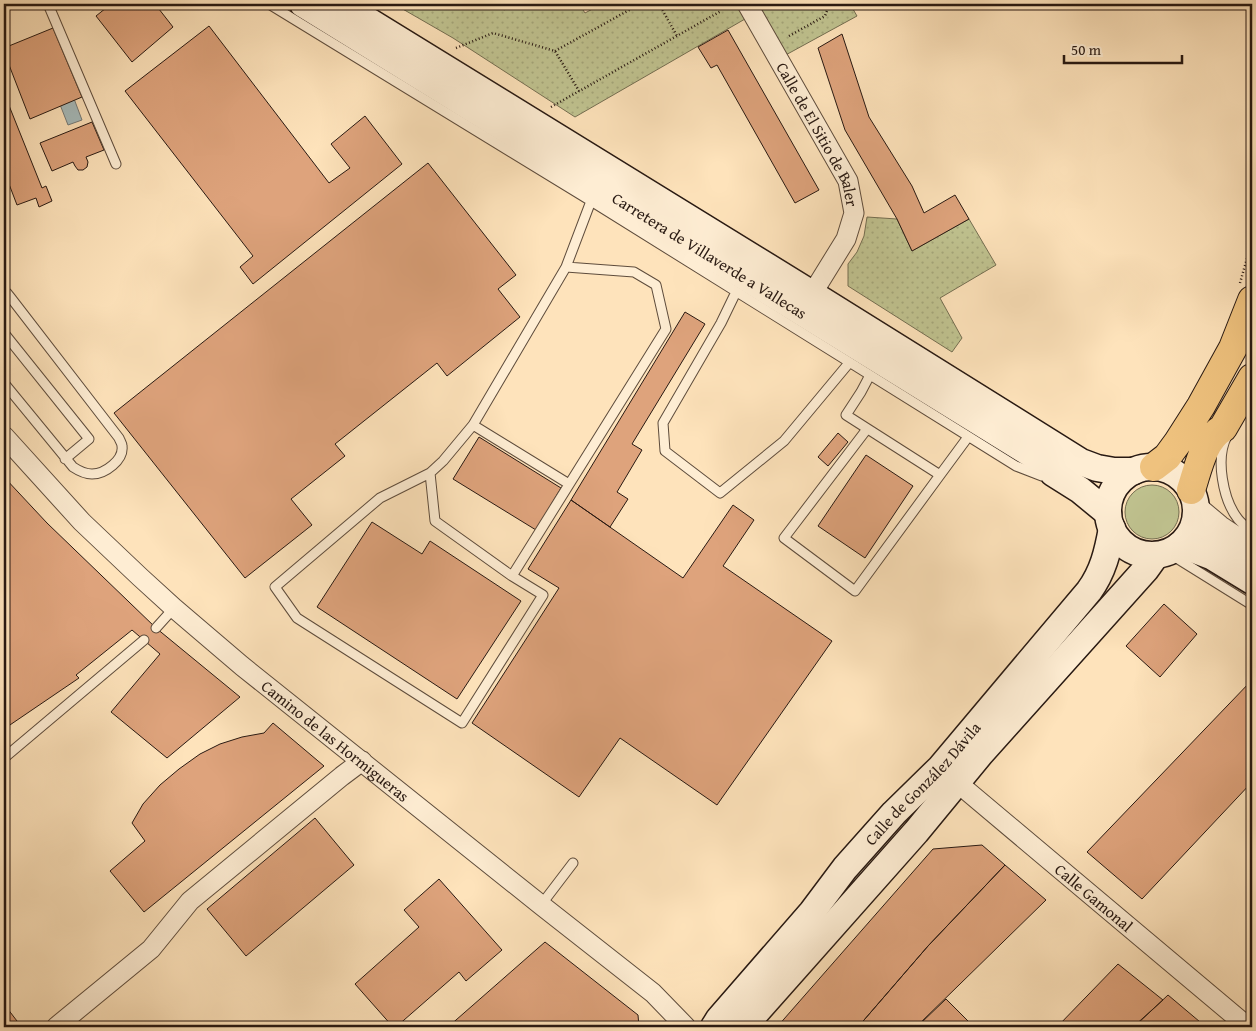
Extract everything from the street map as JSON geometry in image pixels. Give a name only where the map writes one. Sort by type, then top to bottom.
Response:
[{"type":"main road","name":"Carretera de Villaverde a Vallecas","points":[[303,4],[1049,465],[1053,473],[1080,490],[1110,520]]},
{"type":"main road","name":"Carretera de Villaverde a Vallecas","points":[[341,4],[812,294],[1080,462],[1114,471],[1144,469]]},
{"type":"main road","points":[[1252,300],[1233,348],[1206,398],[1178,442],[1167,456],[1124,478],[1115,488],[1110,500],[1110,520],[1119,540],[1129,549],[1142,554],[1167,551],[1198,551],[1211,556],[1252,581]]},
{"type":"main road","points":[[1167,551],[1188,538],[1193,527],[1193,501],[1204,452],[1215,432],[1223,428],[1252,378]]},
{"type":"main road","points":[[1144,469],[1169,470],[1181,478],[1208,528],[1252,559]]},
{"type":"main road","name":"Calle de González Dávila","points":[[743,1027],[949,775],[1094,585],[1103,568],[1109,549],[1110,520]]},
{"type":"main road","name":"Calle de González Dávila","points":[[714,1027],[812,912],[845,868],[894,813],[981,753],[1146,570],[1167,551]]},
{"type":"street","name":"Calle de El Sitio de Baler","points":[[747,4],[848,180],[854,213],[846,239],[812,294]]},
{"type":"street","name":"Camino de las Hormigueras","points":[[4,436],[82,522],[174,608],[242,666],[653,993],[686,1027]]},
{"type":"street","points":[[56,1027],[150,949],[190,901],[362,761]]},
{"type":"street","name":"Calle Gamonal","points":[[949,775],[1248,1027]]},
{"type":"lane","points":[[48,4],[116,164]]},
{"type":"lane","points":[[269,4],[590,201],[968,437],[1024,470],[1042,476],[1053,473]]},
{"type":"lane","points":[[430,473],[434,521],[542,595],[462,723],[297,618],[275,587],[380,498],[430,473],[443,461],[473,425],[566,267],[590,201]]},
{"type":"lane","points":[[512,576],[666,329],[656,286],[634,272],[566,267]]},
{"type":"lane","points":[[4,292],[11,298],[119,438],[122,446],[118,460],[107,469],[92,474],[83,473],[73,467],[4,383]]},
{"type":"lane","points":[[736,292],[721,324],[663,423],[665,451],[720,492],[784,442],[849,363]]},
{"type":"lane","points":[[4,333],[89,440],[66,459]]},
{"type":"lane","points":[[870,375],[846,416],[940,475]]},
{"type":"lane","points":[[473,425],[569,484]]},
{"type":"lane","points":[[868,429],[784,538],[855,591],[968,437]]},
{"type":"lane","points":[[1230,432],[1223,444],[1222,452],[1226,494],[1231,508],[1238,519],[1252,533]]},
{"type":"lane","points":[[1193,501],[1248,538],[1252,538]]},
{"type":"lane","points":[[1167,551],[1252,605]]},
{"type":"lane","points":[[156,628],[174,608]]},
{"type":"lane","points":[[4,758],[144,640]]},
{"type":"lane","points":[[541,905],[573,862]]},
{"type":"path","points":[[555,51],[640,4]]},
{"type":"path","points":[[659,4],[677,36]]},
{"type":"path","points":[[789,36],[825,16],[828,8],[825,4]]},
{"type":"path","points":[[551,107],[721,11]]},
{"type":"path","points":[[456,48],[493,33],[555,51],[578,91]]},
{"type":"green space","points":[[394,4],[497,4],[504,10],[515,4],[579,4],[585,13],[602,4],[850,4],[857,16],[771,63],[745,19],[575,117],[453,38]]},
{"type":"green space","points":[[867,217],[897,219],[912,251],[969,219],[996,265],[940,298],[962,338],[952,352],[848,286],[848,264],[857,252],[864,236]]},
{"type":"green space","points":[[1152,485],[1162,487],[1171,493],[1177,502],[1179,512],[1177,522],[1171,531],[1162,537],[1152,539],[1142,537],[1133,531],[1127,522],[1125,512],[1127,502],[1133,493],[1142,487]]},
{"type":"shaded area","points":[[73,96],[82,120],[68,125],[59,102]]},
{"type":"building","points":[[111,4],[155,4],[173,27],[132,62],[96,16]]},
{"type":"building","points":[[209,26],[329,183],[350,168],[331,144],[365,116],[402,164],[253,284],[240,267],[253,256],[125,91]]},
{"type":"building","points":[[53,28],[82,97],[30,119],[4,48]]},
{"type":"building","points":[[728,30],[819,190],[795,203],[717,65],[711,68],[698,47]]},
{"type":"building","points":[[842,34],[869,117],[912,186],[924,213],[955,195],[969,219],[912,251],[897,219],[845,130],[818,48]]},
{"type":"building","points":[[4,93],[42,188],[46,186],[52,201],[39,207],[36,198],[17,205],[4,171]]},
{"type":"building","points":[[92,122],[104,150],[86,157],[87,167],[83,170],[78,170],[73,162],[52,171],[40,143]]},
{"type":"building","points":[[428,163],[516,275],[498,289],[520,317],[447,376],[437,363],[335,444],[345,456],[291,499],[312,525],[245,578],[114,413]]},
{"type":"building","points":[[685,312],[705,324],[632,444],[642,450],[617,492],[628,499],[610,527],[571,500]]},
{"type":"building","points":[[838,433],[848,442],[828,466],[818,457]]},
{"type":"building","points":[[479,437],[561,488],[536,530],[453,479]]},
{"type":"building","points":[[866,455],[913,486],[865,558],[818,526]]},
{"type":"building","points":[[4,477],[47,523],[156,628],[240,697],[167,758],[111,712],[160,654],[132,630],[76,675],[79,678],[4,729]]},
{"type":"building","points":[[571,500],[683,578],[733,505],[754,520],[723,566],[832,641],[717,805],[620,738],[579,797],[472,723],[559,588],[528,569]]},
{"type":"building","points":[[372,522],[422,554],[430,541],[521,601],[457,699],[317,607]]},
{"type":"building","points":[[1164,604],[1197,634],[1160,677],[1126,646]]},
{"type":"building","points":[[1252,680],[1252,782],[1142,899],[1087,852]]},
{"type":"building","points":[[273,723],[324,766],[144,912],[110,871],[145,841],[132,823],[143,804],[160,785],[200,754],[220,744],[264,733]]},
{"type":"building","points":[[315,818],[354,865],[246,956],[207,909]]},
{"type":"building","points":[[982,845],[1005,865],[928,946],[858,1027],[777,1027],[933,849]]},
{"type":"building","points":[[1005,865],[1046,900],[916,1027],[858,1027],[928,946]]},
{"type":"building","points":[[439,879],[502,950],[466,981],[459,972],[396,1027],[393,1027],[355,984],[419,927],[404,910]]},
{"type":"building","points":[[545,942],[638,1015],[639,1027],[448,1027]]},
{"type":"building","points":[[1118,964],[1163,1000],[1133,1027],[1057,1027]]},
{"type":"building","points":[[1168,995],[1206,1027],[1134,1027]]},
{"type":"building","points":[[946,999],[974,1027],[926,1027],[921,1023]]},
{"type":"building","points":[[4,1004],[17,1021],[10,1027],[4,1027]]}]
